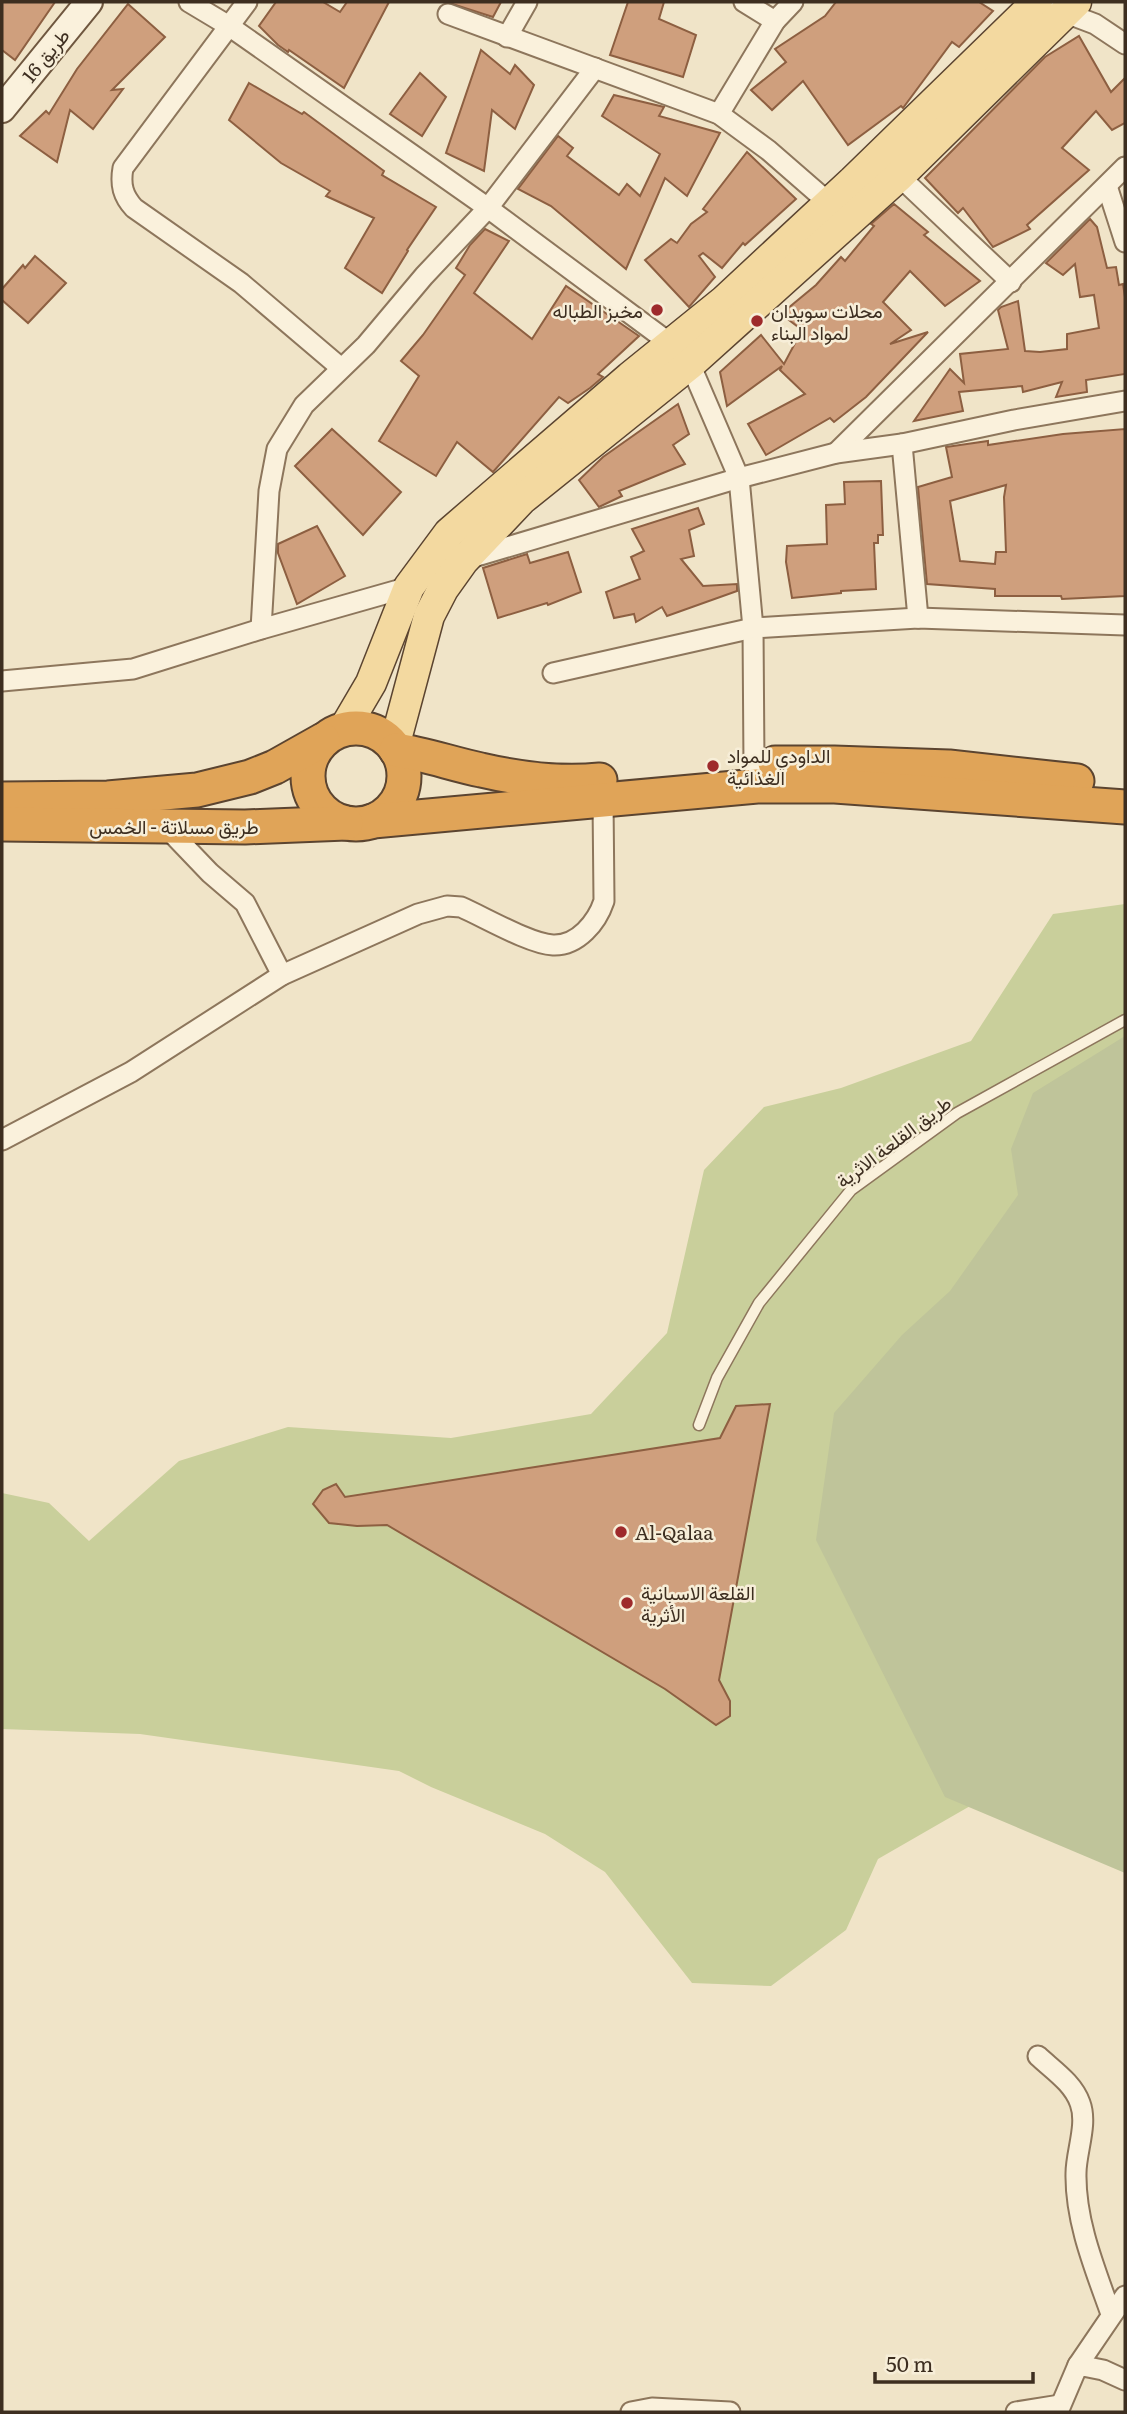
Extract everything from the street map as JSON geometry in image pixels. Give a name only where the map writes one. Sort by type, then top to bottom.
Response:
[{"type":"highway","points":[[358,728],[372,730],[395,748],[402,762],[404,776],[401,790],[390,809],[360,822],[332,818],[320,809],[308,782],[308,766],[314,752],[333,734],[358,728]]},
{"type":"highway","name":"طريق مسلاتة - الخمس","points":[[2,799],[108,799],[197,790],[250,777],[275,767],[333,734]]},
{"type":"highway","points":[[395,748],[503,775],[579,782],[755,775],[834,763],[939,767],[1125,785]]},
{"type":"highway","points":[[755,775],[835,786],[1125,807]]},
{"type":"highway","name":"طريق مسلاتة - الخمس","points":[[2,824],[246,827],[360,822],[603,800],[755,775]]},
{"type":"main road","points":[[333,734],[371,683],[409,587],[449,533],[680,354],[899,176],[1054,5]]},
{"type":"main road","points":[[395,748],[429,616],[443,589],[463,561],[522,499],[680,354],[724,301],[829,203],[1054,5]]},
{"type":"street","name":"طريق 16","points":[[5,98],[89,2]]},
{"type":"street","points":[[189,2],[229,26],[488,208],[680,354],[739,478],[753,628],[755,775]]},
{"type":"street","points":[[247,2],[123,168],[121,180],[124,198],[134,208],[241,283],[341,368]]},
{"type":"street","points":[[507,37],[527,2]]},
{"type":"street","points":[[744,2],[775,21]]},
{"type":"street","points":[[719,114],[775,21],[793,2]]},
{"type":"street","points":[[1054,5],[1095,24],[1125,44]]},
{"type":"street","points":[[448,14],[719,114],[768,150],[829,203]]},
{"type":"street","points":[[261,629],[269,491],[277,449],[304,405],[366,345],[424,276],[488,208],[594,68]]},
{"type":"street","points":[[836,453],[1125,167]]},
{"type":"street","points":[[899,176],[1011,282]]},
{"type":"street","points":[[1107,186],[1125,242]]},
{"type":"street","points":[[463,561],[739,478],[836,453],[902,444],[1014,420],[1125,401]]},
{"type":"street","points":[[902,444],[918,618]]},
{"type":"street","points":[[2,681],[133,669],[409,587]]},
{"type":"street","points":[[553,673],[753,628],[918,618],[1125,625]]},
{"type":"street","points":[[2,1140],[131,1072],[282,975],[418,914],[447,906],[472,912],[541,943],[556,946],[573,940],[599,916],[604,901],[603,800]]},
{"type":"street","points":[[165,826],[210,873],[246,903],[282,975]]},
{"type":"street","points":[[1038,2056],[1074,2090],[1082,2107],[1076,2174],[1080,2213],[1092,2260],[1111,2314]]},
{"type":"street","points":[[1016,2412],[1059,2409],[1078,2365],[1125,2296]]},
{"type":"street","points":[[1078,2365],[1103,2370],[1125,2381]]},
{"type":"street","points":[[631,2412],[652,2408],[730,2412]]},
{"type":"lane","name":"طريق القلعة الاثرية","points":[[699,1425],[717,1378],[759,1303],[851,1190],[957,1113],[1125,1020]]},
{"type":"green space","points":[[1125,904],[1125,1307],[984,1798],[878,1859],[846,1930],[771,1986],[692,1983],[605,1872],[545,1834],[399,1771],[140,1734],[2,1729],[2,1493],[49,1503],[89,1541],[179,1461],[288,1427],[451,1438],[591,1414],[667,1333],[704,1170],[764,1107],[841,1088],[971,1041],[1053,914]]},
{"type":"green space","points":[[1125,1036],[1125,1873],[945,1797],[816,1540],[834,1413],[902,1335],[950,1291],[1018,1195],[1011,1149],[1033,1093]]},
{"type":"building","points":[[2,2],[55,2],[15,60],[2,50]]},
{"type":"building","points":[[276,2],[323,2],[340,12],[347,2],[389,2],[344,88],[278,45],[259,26]]},
{"type":"building","points":[[446,2],[501,2],[493,17]]},
{"type":"building","points":[[628,2],[664,2],[659,19],[696,35],[683,77],[610,55]]},
{"type":"building","points":[[836,2],[979,2],[993,11],[959,47],[952,42],[903,108],[901,106],[848,145],[803,81],[772,110],[751,90],[786,62],[775,49],[825,16]]},
{"type":"building","points":[[128,4],[165,37],[112,90],[123,89],[93,129],[70,110],[57,162],[20,136],[46,111],[49,114],[77,69]]},
{"type":"building","points":[[1079,36],[1111,92],[1125,78],[1125,123],[1112,130],[1096,111],[1062,148],[1089,170],[1027,225],[1030,229],[993,247],[963,208],[958,213],[925,178],[1045,57]]},
{"type":"building","points":[[481,50],[510,74],[515,65],[534,85],[515,129],[492,110],[484,171],[446,153]]},
{"type":"building","points":[[420,73],[446,97],[422,136],[390,114]]},
{"type":"building","points":[[249,83],[302,114],[304,112],[384,171],[382,175],[436,207],[382,293],[345,268],[374,218],[326,196],[330,191],[281,163],[229,120]]},
{"type":"building","points":[[614,95],[664,107],[659,116],[720,133],[687,196],[665,178],[626,269],[551,206],[518,189],[558,136],[573,148],[567,156],[619,195],[627,184],[640,196],[660,154],[602,116]]},
{"type":"building","points":[[747,152],[796,199],[745,245],[743,243],[722,268],[703,253],[699,256],[715,277],[689,307],[645,260],[671,239],[677,243],[691,224],[707,212],[703,209]]},
{"type":"building","points":[[894,204],[928,232],[924,235],[980,281],[945,306],[910,271],[883,302],[911,330],[890,344],[928,332],[866,397],[834,422],[830,418],[766,455],[748,424],[805,394],[780,370],[782,366],[727,406],[720,372],[761,335],[784,364],[802,330],[781,314],[816,285],[841,257],[845,261],[874,226],[871,224]]},
{"type":"building","points":[[1090,219],[1097,227],[1107,268],[1116,267],[1119,285],[1123,284],[1125,374],[1086,380],[1087,392],[1056,397],[1062,382],[1023,392],[1022,386],[959,392],[963,411],[914,421],[950,369],[964,383],[960,354],[1008,349],[998,310],[1001,307],[1018,301],[1025,351],[1067,349],[1067,334],[1099,328],[1094,295],[1080,297],[1075,264],[1063,275],[1046,263]]},
{"type":"building","points":[[485,229],[509,241],[474,293],[532,339],[566,286],[639,336],[598,374],[603,377],[590,388],[568,403],[559,397],[493,472],[457,442],[436,476],[379,441],[419,376],[401,361],[423,335],[465,275],[456,268],[470,245]]},
{"type":"building","points":[[35,256],[66,283],[28,323],[2,300],[2,289],[23,265],[25,268]]},
{"type":"building","points":[[678,404],[689,434],[673,445],[685,464],[619,491],[622,496],[599,507],[579,480],[603,457]]},
{"type":"building","points":[[332,429],[401,492],[363,535],[295,466]]},
{"type":"building","points":[[1125,429],[1125,596],[1062,599],[1061,596],[995,596],[995,589],[927,584],[918,487],[952,477],[946,447],[988,441],[988,445],[1063,434]],"holes":[[[1006,485],[1006,552],[996,552],[995,564],[960,561],[950,501]]]},
{"type":"building","points":[[881,481],[883,535],[878,535],[878,543],[874,543],[876,589],[792,598],[786,562],[787,546],[827,544],[826,505],[845,504],[844,482]]},
{"type":"building","points":[[698,508],[704,524],[689,530],[694,556],[681,559],[703,586],[737,584],[737,591],[667,616],[662,607],[636,622],[634,614],[614,618],[606,592],[640,579],[631,557],[644,551],[632,529]]},
{"type":"building","points":[[317,526],[345,576],[297,604],[278,553],[278,544]]},
{"type":"building","points":[[568,552],[581,592],[548,605],[547,603],[498,618],[483,568],[527,554],[530,563]]},
{"type":"building","name":"القلعة الاسبانية الأثرية","points":[[770,1404],[719,1680],[730,1701],[730,1716],[716,1725],[665,1689],[387,1525],[329,1523],[313,1504],[323,1490],[336,1484],[345,1497],[720,1438],[736,1406]]},
{"type":"place","name":"مخبز الطباله","points":[[657,310]]},
{"type":"place","name":"محلات سويدان لمواد البناء","points":[[757,321]]},
{"type":"place","name":"الداودي للمواد الغذائية","points":[[713,766]]},
{"type":"place","name":"Al-Qalaa","points":[[621,1532]]},
{"type":"place","name":"القلعة الاسبانية الأثرية","points":[[627,1603]]}]
